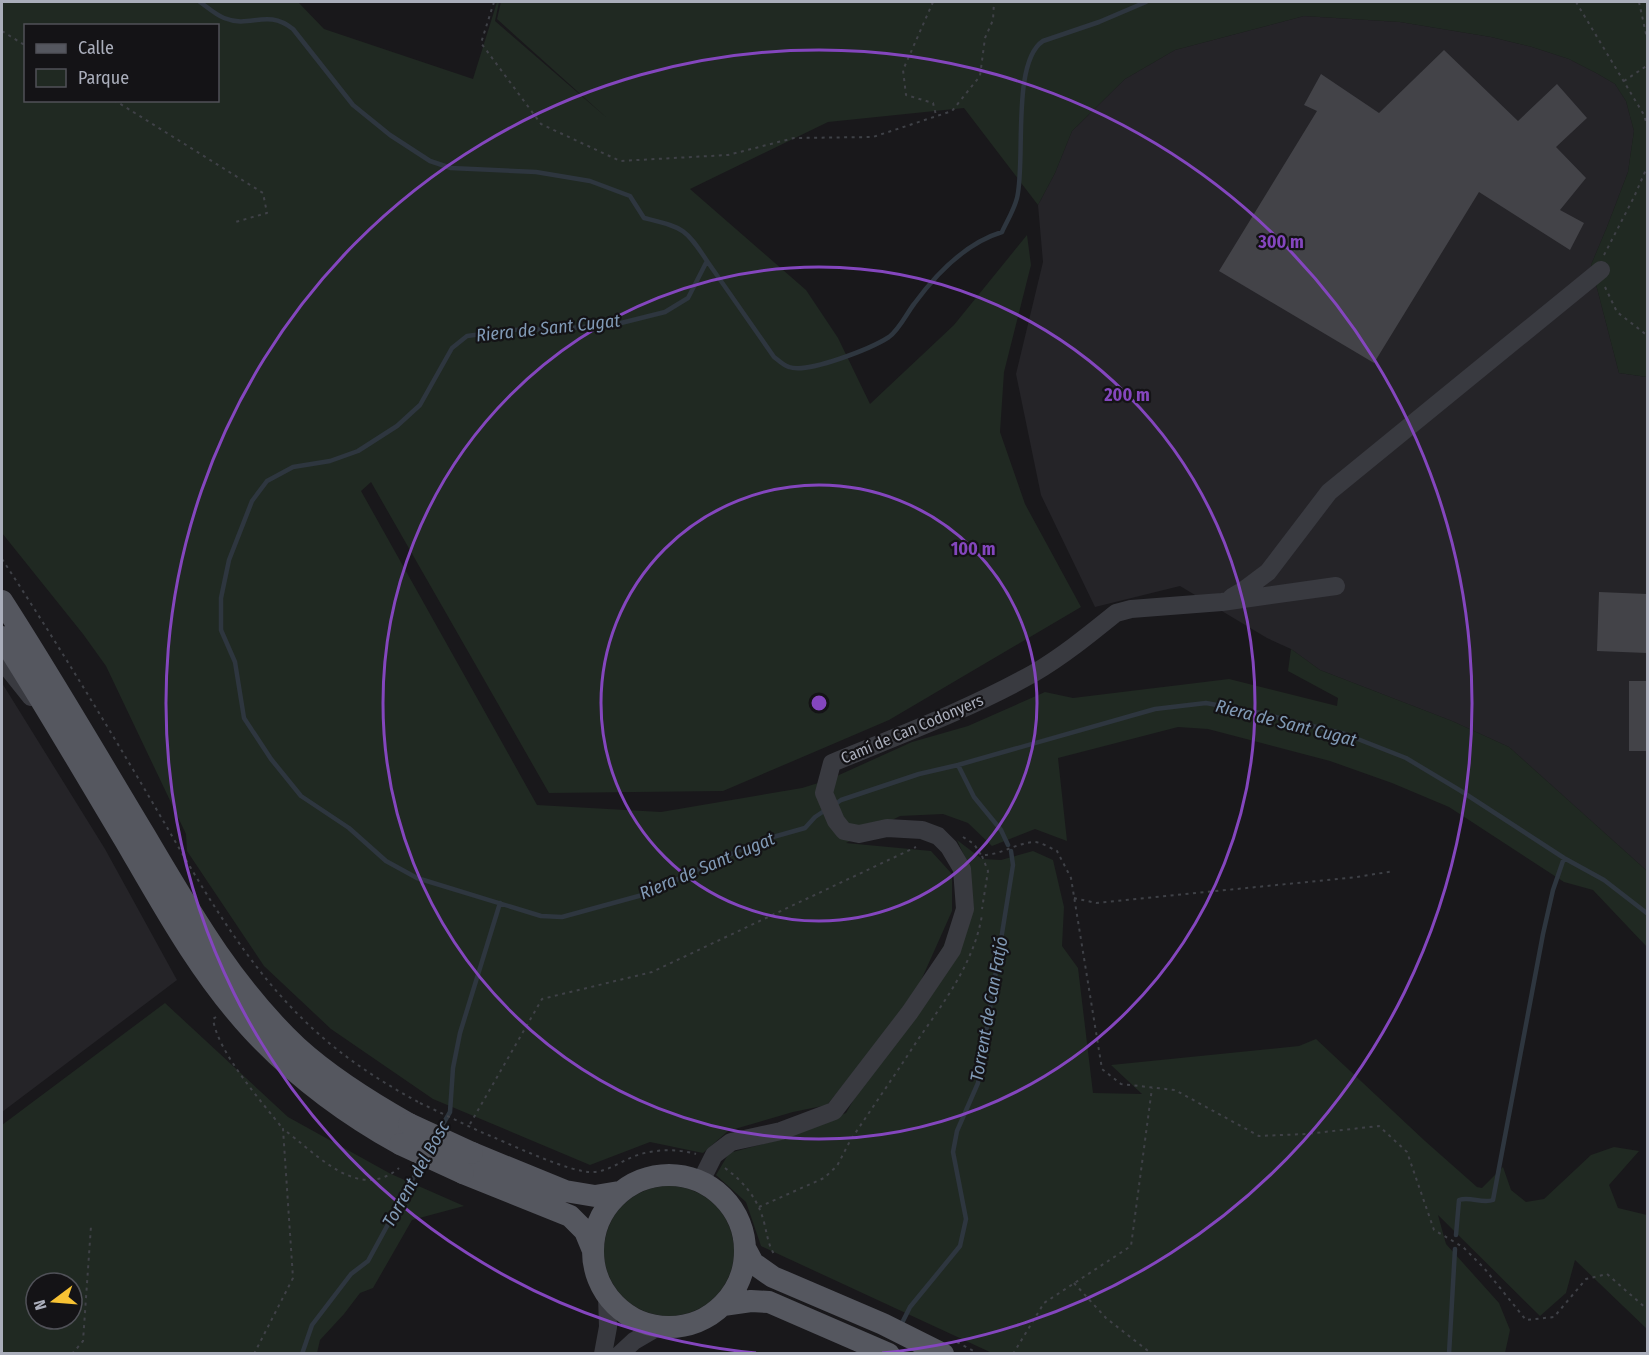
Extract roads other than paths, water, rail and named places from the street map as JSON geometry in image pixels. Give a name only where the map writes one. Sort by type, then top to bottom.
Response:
[{"type":"main road","points":[[2,601],[196,922],[233,976],[276,1026],[307,1056],[405,1134]]},
{"type":"main road","points":[[2,638],[57,726],[175,926],[212,981],[275,1054],[350,1115],[472,1153],[565,1191],[595,1196],[619,1192]]},
{"type":"main road","points":[[472,1153],[570,1216],[585,1231],[592,1248],[599,1284],[607,1296],[618,1308],[643,1323],[658,1327],[687,1325],[713,1314],[734,1292],[744,1263],[745,1248],[736,1214],[715,1189],[701,1181],[670,1174],[640,1179],[619,1192],[601,1215],[595,1229],[592,1248]]},
{"type":"main road","points":[[745,1248],[753,1263],[762,1272],[943,1353]]},
{"type":"main road","points":[[723,1305],[760,1301],[783,1308],[889,1353]]},
{"type":"street","points":[[1222,602],[1244,590],[1268,572],[1329,492],[1601,270]]},
{"type":"street","points":[[1222,602],[1336,586]]},
{"type":"street","name":"Camí de Can Codonyers","points":[[701,1181],[714,1155],[732,1142],[781,1131],[834,1111],[916,1004],[952,950],[965,909],[962,869],[949,847],[938,836],[922,830],[887,828],[859,834],[844,831],[836,821],[824,793],[832,763],[951,714],[1002,690],[1037,671],[1116,613],[1131,609],[1222,602]]},
{"type":"street","points":[[2,661],[57,726]]},
{"type":"street","points":[[603,1353],[608,1327],[607,1296]]},
{"type":"street","points":[[620,1353],[634,1341],[658,1327]]},
{"type":"waterway","name":"Riera de Sant Cugat","points":[[200,2],[215,13],[234,21],[275,20],[293,29],[353,105],[390,135],[430,161],[451,168],[536,172],[590,181],[630,196],[644,218],[675,227],[688,235],[707,261],[688,298],[665,312],[621,323],[562,329],[512,330],[467,336],[452,348],[420,405],[397,426],[358,451],[330,461],[293,467],[267,481],[252,501],[229,560],[221,598],[221,630],[235,662],[244,718],[271,759],[301,796],[349,828],[386,861],[417,878],[541,916],[562,917],[646,894],[759,841],[805,828],[827,809]]},
{"type":"waterway","points":[[707,261],[774,357],[787,366],[798,368],[825,363],[855,353],[889,337],[942,271],[976,244],[1002,232],[1017,198],[1023,90],[1033,52],[1043,41],[1099,22],[1146,2]]},
{"type":"waterway","name":"Riera de Sant Cugat","points":[[834,805],[841,800],[919,774],[1155,709],[1206,703],[1260,713],[1345,734],[1406,758],[1564,858],[1604,880],[1648,914]]},
{"type":"waterway","name":"Torrent de Can Fatjó","points":[[958,765],[974,797],[1001,830],[1008,845]]},
{"type":"waterway","name":"Torrent de Can Fatjó","points":[[901,1325],[910,1307],[960,1246],[966,1219],[953,1152],[957,1131],[978,1083],[1013,865],[1011,851]]},
{"type":"waterway","points":[[1456,1235],[1459,1200],[1493,1200],[1543,934],[1553,890],[1564,858]]},
{"type":"waterway","name":"Torrent del Bosc","points":[[439,1131],[450,1112],[453,1068],[460,1033],[500,903]]},
{"type":"waterway","name":"Torrent del Bosc","points":[[302,1354],[312,1325],[351,1274],[368,1261],[422,1162]]},
{"type":"waterway","points":[[1449,1354],[1455,1249]]}]
